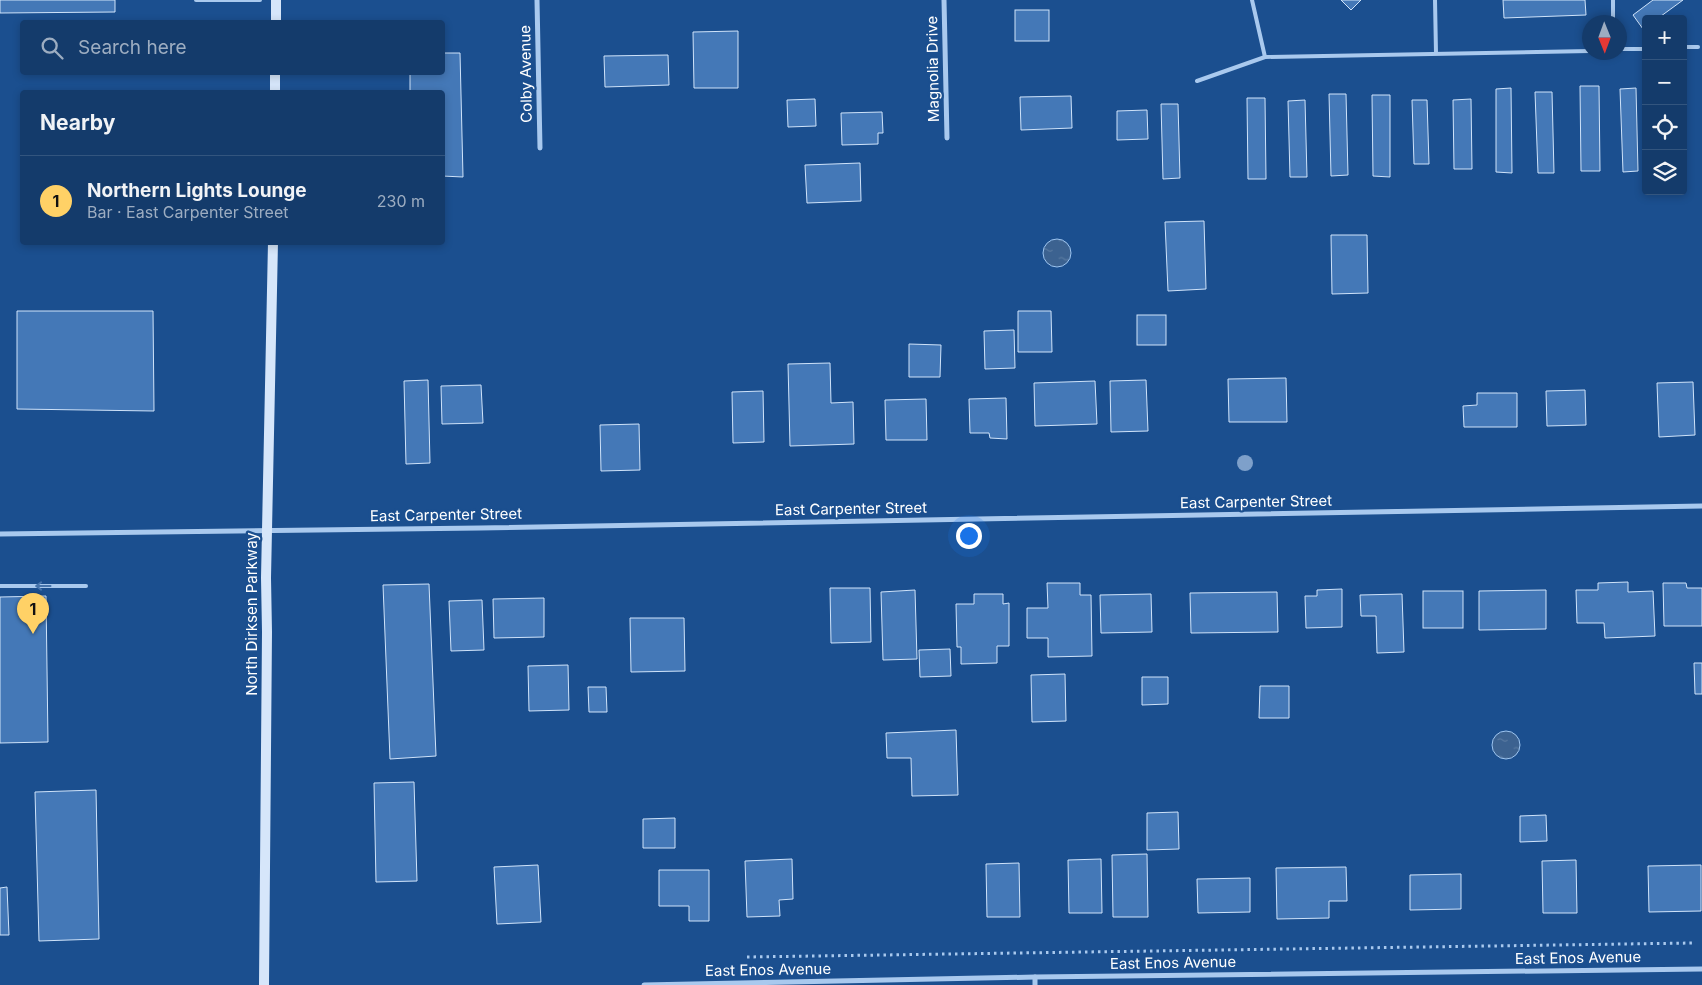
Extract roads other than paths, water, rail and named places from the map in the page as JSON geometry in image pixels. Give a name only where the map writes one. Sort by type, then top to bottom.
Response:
[{"type":"main road","points":[[276,0],[276,20]]},
{"type":"main road","points":[[275,75],[275,90]]},
{"type":"main road","name":"North Dirksen Parkway","points":[[264,985],[267,530],[273,245]]},
{"type":"street","name":"Colby Avenue","points":[[537,0],[540,148]]},
{"type":"street","name":"Magnolia Drive","points":[[944,0],[947,138]]},
{"type":"street","name":"East Carpenter Street","points":[[0,534],[520,527],[1702,506]]},
{"type":"street","name":"East Enos Avenue","points":[[644,985],[1035,977],[1702,969]]},
{"type":"street","points":[[1035,977],[1035,985]]},
{"type":"lane","points":[[196,0],[260,0]]},
{"type":"lane","points":[[1252,0],[1266,57]]},
{"type":"lane","points":[[1435,0],[1436,53]]},
{"type":"lane","points":[[1613,0],[1613,15]]},
{"type":"lane","points":[[1687,47],[1698,47]]},
{"type":"lane","points":[[1627,49],[1642,48]]},
{"type":"lane","points":[[1197,81],[1266,57],[1582,50]]},
{"type":"lane","points":[[0,586],[86,586]]},
{"type":"water","points":[[1057,239],[1067,243],[1071,253],[1067,263],[1057,267],[1047,263],[1043,253],[1047,243]]},
{"type":"water","points":[[1506,731],[1516,735],[1520,745],[1516,755],[1506,759],[1496,755],[1492,745],[1496,735]]},
{"type":"place","name":"Northern Lights Lounge","points":[[33,634]]}]
